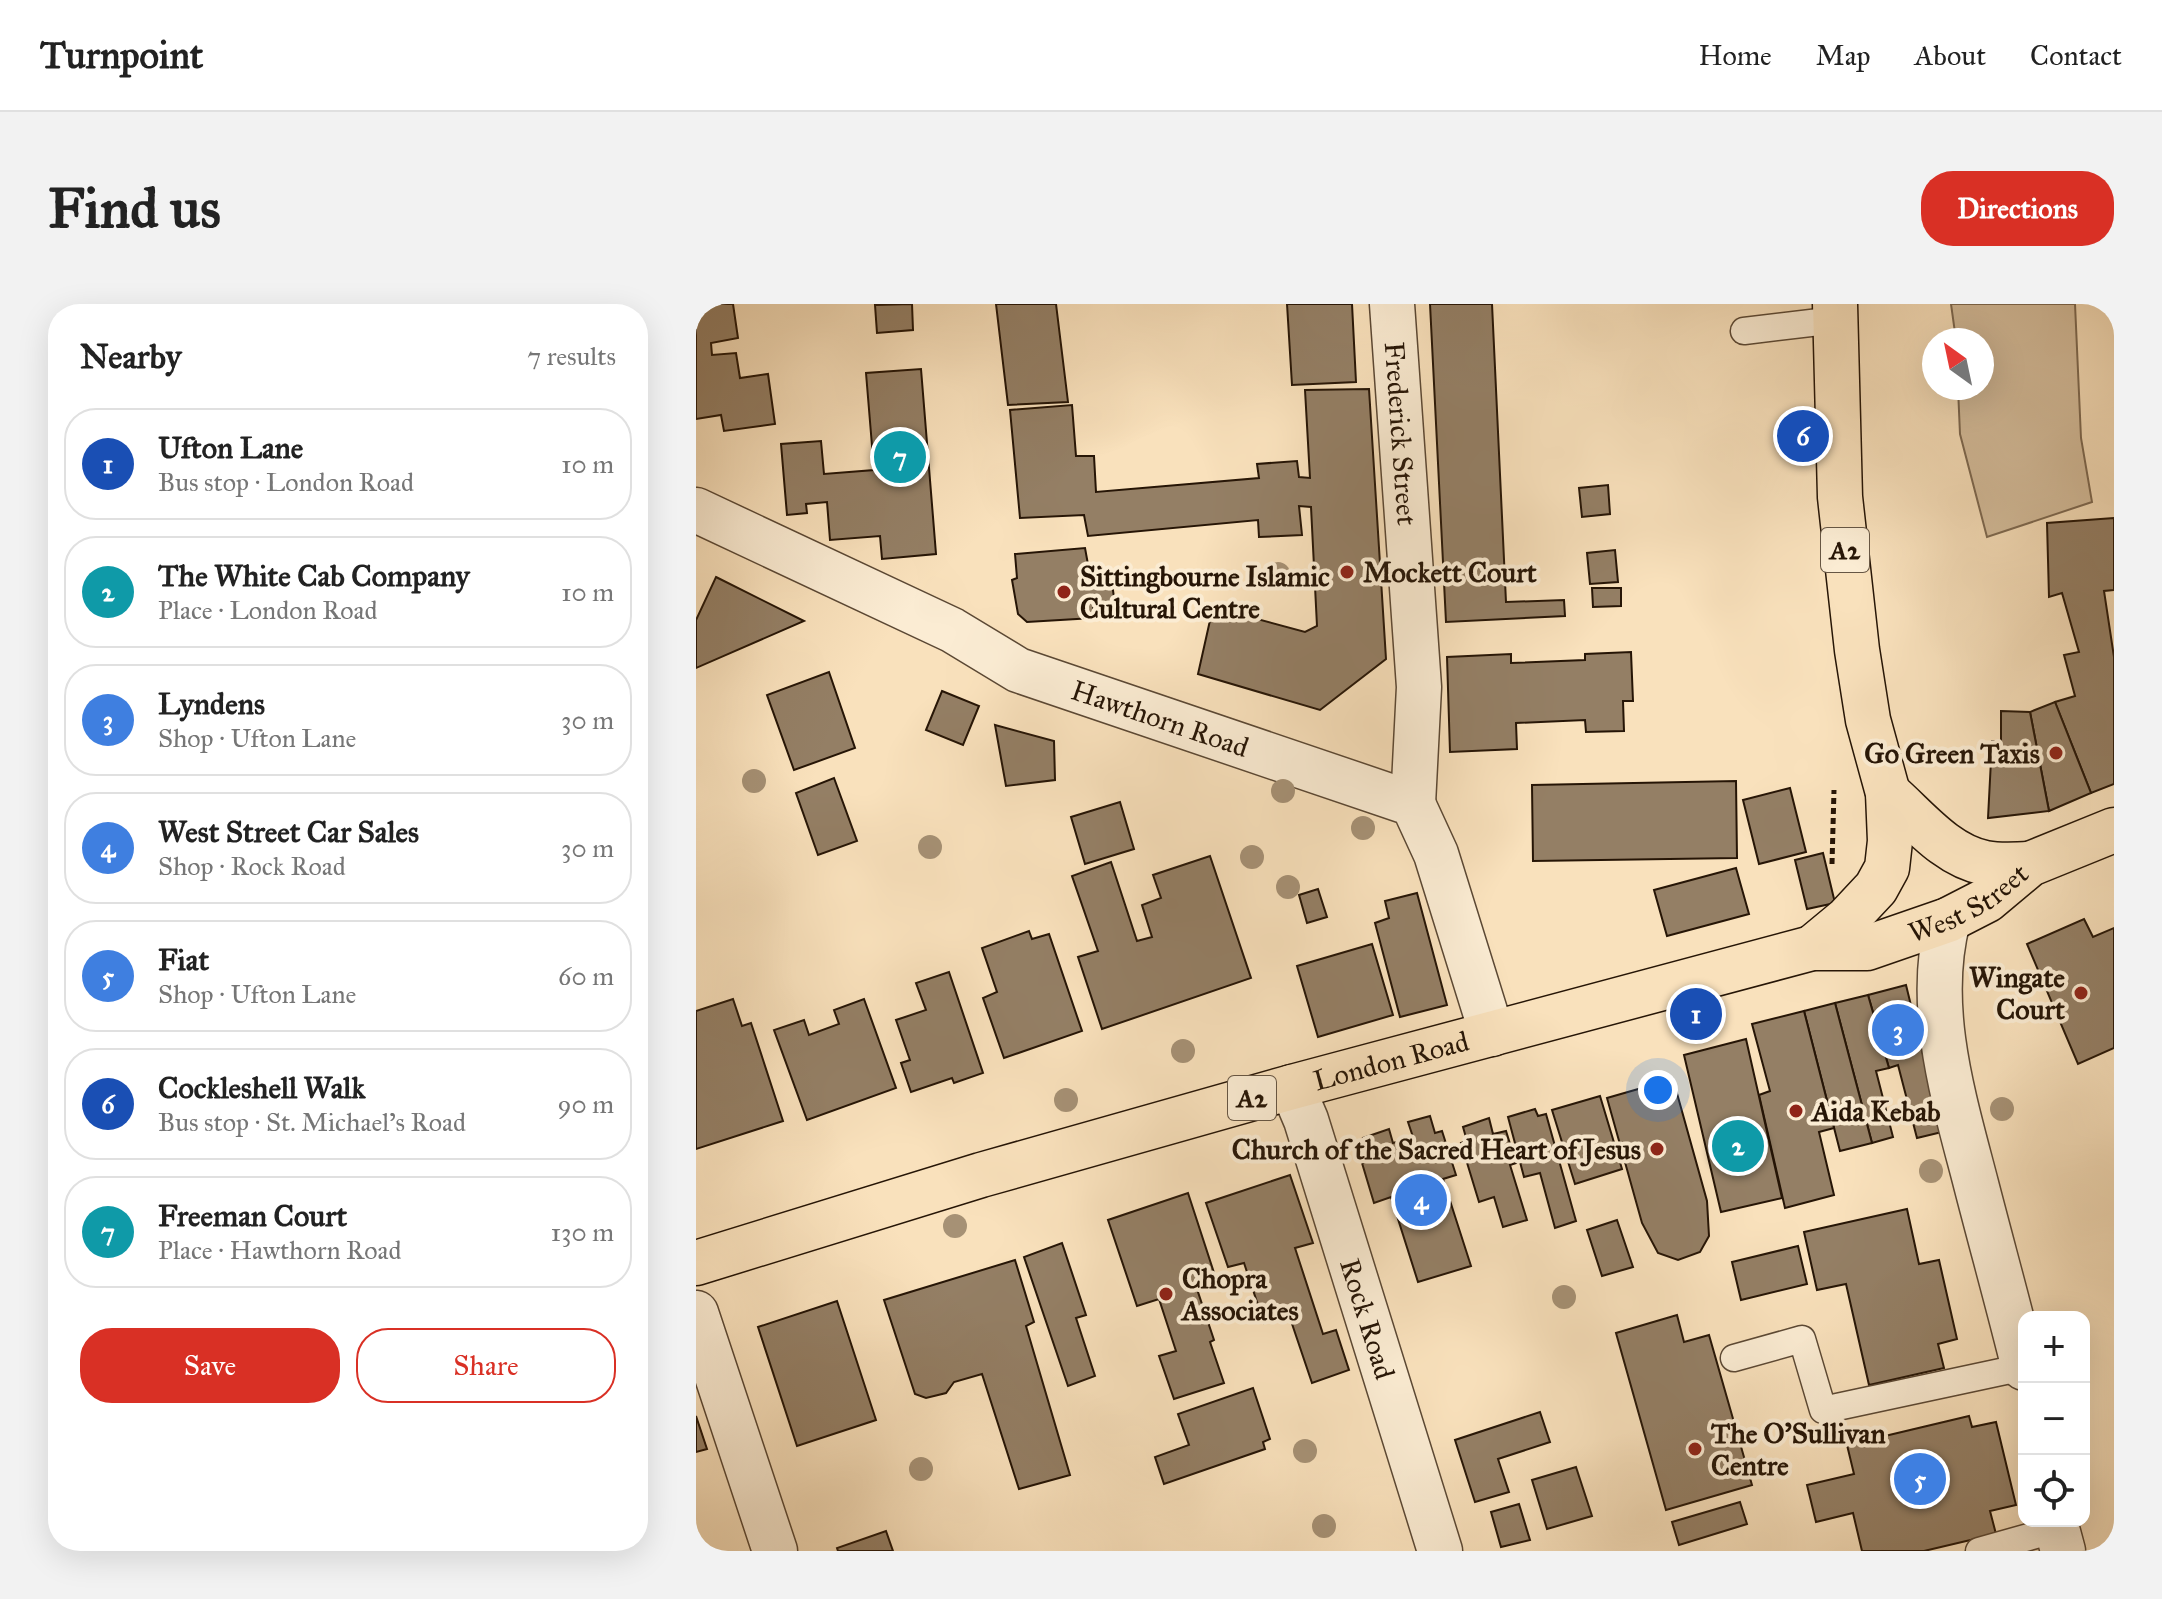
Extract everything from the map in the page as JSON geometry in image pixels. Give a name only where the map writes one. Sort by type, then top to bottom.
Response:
[{"type":"main road","name":"A2","points":[[1812,948],[1860,907],[1883,877],[1890,841],[1888,793],[1868,720],[1845,553],[1837,428],[1836,312]]},
{"type":"main road","name":"A2","points":[[1888,793],[1939,839],[1966,857],[1999,865],[2030,864]]},
{"type":"main road","name":"West Street","points":[[1812,948],[1867,948],[1948,920],[1987,900],[2030,864],[2114,830]]},
{"type":"main road","name":"London Road","points":[[696,1263],[981,1175],[1292,1087],[1812,948]]},
{"type":"street","name":"Frederick Street","points":[[1392,304],[1419,687],[1413,804]]},
{"type":"street","name":"Hawthorn Road","points":[[696,510],[952,630],[1018,670],[1413,804]]},
{"type":"street","points":[[1413,804],[1436,854],[1492,1034]]},
{"type":"street","points":[[1948,920],[1939,988],[1944,1043],[1954,1099],[2018,1345]]},
{"type":"street","name":"Rock Road","points":[[1292,1087],[1306,1120],[1440,1551]]},
{"type":"street","points":[[696,1313],[775,1551]]},
{"type":"lane","points":[[1744,331],[1836,312]]},
{"type":"lane","points":[[1734,1358],[1802,1339],[1823,1410],[2018,1369]]},
{"type":"lane","points":[[1979,1551],[2058,1534]]},
{"type":"shaded area","points":[[1951,304],[2075,304],[2081,438],[2092,502],[1987,537],[1960,434],[1959,400],[1994,400],[1994,328],[1954,328]]},
{"type":"building","points":[[696,304],[733,304],[738,338],[711,343],[712,355],[736,353],[740,378],[768,374],[775,424],[724,431],[721,415],[696,419]]},
{"type":"building","points":[[912,304],[913,330],[877,333],[875,305]]},
{"type":"building","points":[[996,304],[1056,304],[1068,402],[1008,405]]},
{"type":"building","points":[[1287,304],[1352,304],[1356,382],[1292,385]]},
{"type":"building","points":[[1430,304],[1492,304],[1506,602],[1564,600],[1565,616],[1446,622]]},
{"type":"building","points":[[921,369],[936,554],[882,559],[880,536],[830,540],[827,502],[806,504],[807,513],[787,515],[781,444],[821,441],[824,474],[874,470],[866,373]]},
{"type":"building","name":"Mockett Court","points":[[1369,389],[1386,659],[1320,710],[1198,674],[1213,607],[1305,632],[1317,626],[1311,507],[1299,506],[1302,535],[1259,537],[1258,520],[1088,536],[1084,515],[1020,518],[1010,410],[1072,405],[1076,456],[1094,456],[1096,492],[1259,478],[1257,464],[1297,461],[1299,477],[1310,478],[1305,390]]},
{"type":"building","points":[[1608,485],[1610,514],[1582,517],[1579,488]]},
{"type":"building","points":[[2114,518],[2114,590],[2104,591],[2114,657],[2114,784],[2091,793],[2055,702],[2075,696],[2064,655],[2079,652],[2062,593],[2049,597],[2047,523]]},
{"type":"building","name":"Sittingbourne Islamic Cultural Centre","points":[[1085,548],[1089,570],[1110,568],[1115,605],[1093,608],[1093,618],[1027,622],[1018,614],[1012,580],[1017,578],[1015,554]]},
{"type":"building","points":[[1615,550],[1618,582],[1590,584],[1587,553]]},
{"type":"building","points":[[716,577],[804,621],[696,668],[696,620]]},
{"type":"building","points":[[1592,588],[1621,588],[1621,606],[1593,607]]},
{"type":"building","points":[[1631,652],[1633,701],[1623,701],[1624,731],[1586,732],[1585,720],[1516,723],[1517,749],[1450,752],[1447,657],[1511,654],[1511,663],[1585,660],[1585,654]]},
{"type":"building","points":[[829,672],[855,748],[794,770],[767,695]]},
{"type":"building","points":[[942,691],[979,706],[963,745],[926,730]]},
{"type":"building","name":"Go Green Taxis","points":[[2055,702],[2091,793],[2049,811],[2030,712]]},
{"type":"building","points":[[2001,711],[2030,712],[2049,811],[1988,818],[1992,741],[2001,742]]},
{"type":"building","points":[[995,725],[1054,741],[1055,780],[1006,786]]},
{"type":"building","points":[[834,778],[857,841],[818,855],[796,793]]},
{"type":"building","points":[[1736,781],[1737,858],[1533,861],[1532,785]]},
{"type":"building","points":[[1790,788],[1806,852],[1759,864],[1743,800]]},
{"type":"building","points":[[1120,802],[1134,849],[1085,864],[1071,817]]},
{"type":"building","points":[[1823,853],[1835,903],[1807,909],[1795,860]]},
{"type":"building","points":[[1210,856],[1251,978],[1102,1029],[1078,957],[1098,951],[1072,876],[1111,862],[1137,941],[1152,937],[1142,905],[1161,898],[1153,875]]},
{"type":"building","points":[[1736,868],[1749,914],[1667,936],[1654,890]]},
{"type":"building","points":[[1318,889],[1327,917],[1307,923],[1299,895]]},
{"type":"building","points":[[1417,893],[1447,1005],[1400,1017],[1375,923],[1389,918],[1385,901]]},
{"type":"building","name":"Wingate Court","points":[[2084,919],[2093,937],[2114,928],[2114,1048],[2078,1064],[2027,944]]},
{"type":"building","points":[[1029,931],[1032,939],[1049,934],[1082,1031],[1004,1058],[983,998],[997,992],[982,948]]},
{"type":"building","points":[[1372,944],[1393,1015],[1318,1037],[1297,966]]},
{"type":"building","points":[[949,972],[983,1073],[954,1083],[952,1078],[911,1092],[901,1063],[910,1060],[896,1020],[926,1010],[916,983]]},
{"type":"building","points":[[1906,985],[1942,1132],[1917,1138],[1898,1065],[1889,1068],[1868,995]]},
{"type":"building","points":[[1868,995],[1889,1068],[1876,1071],[1893,1137],[1872,1143],[1835,1003]]},
{"type":"building","points":[[733,999],[742,1026],[751,1023],[783,1121],[696,1149],[696,1011]]},
{"type":"building","points":[[864,999],[896,1088],[807,1120],[774,1030],[804,1020],[809,1035],[839,1024],[834,1010]]},
{"type":"building","points":[[1835,1003],[1872,1143],[1840,1151],[1804,1011]]},
{"type":"building","name":"Aida Kebab","points":[[1804,1011],[1834,1128],[1819,1132],[1834,1195],[1785,1208],[1759,1095],[1770,1091],[1752,1024]]},
{"type":"building","points":[[1746,1039],[1782,1198],[1721,1212],[1684,1055]]},
{"type":"building","name":"Church of the Sacred Heart of Jesus","points":[[1673,1079],[1707,1201],[1709,1236],[1700,1252],[1678,1260],[1658,1253],[1642,1223],[1607,1098]]},
{"type":"building","points":[[1600,1096],[1622,1169],[1575,1184],[1552,1110]]},
{"type":"building","points":[[1535,1109],[1538,1116],[1546,1114],[1576,1221],[1555,1228],[1540,1173],[1524,1177],[1508,1117]]},
{"type":"building","points":[[1430,1116],[1435,1133],[1442,1131],[1456,1175],[1443,1179],[1471,1266],[1418,1282],[1391,1197],[1374,1203],[1362,1163],[1370,1161],[1363,1138],[1389,1129],[1393,1143],[1413,1137],[1408,1122]]},
{"type":"building","points":[[1489,1118],[1493,1134],[1506,1131],[1516,1163],[1510,1165],[1527,1220],[1503,1227],[1494,1197],[1479,1202],[1461,1143],[1467,1141],[1463,1127]]},
{"type":"building","points":[[1290,1175],[1313,1243],[1295,1248],[1323,1334],[1336,1330],[1349,1370],[1312,1383],[1289,1315],[1264,1323],[1244,1263],[1228,1267],[1206,1203]]},
{"type":"building","name":"Chopra Associates","points":[[1188,1193],[1217,1282],[1197,1289],[1224,1383],[1174,1399],[1159,1356],[1176,1351],[1159,1299],[1137,1306],[1108,1220]]},
{"type":"building","points":[[1907,1209],[1919,1264],[1939,1260],[1957,1339],[1938,1344],[1944,1368],[1869,1385],[1846,1284],[1817,1290],[1804,1232]]},
{"type":"building","points":[[1617,1220],[1633,1267],[1602,1276],[1587,1230]]},
{"type":"building","points":[[1062,1243],[1086,1315],[1076,1318],[1095,1376],[1068,1386],[1024,1257]]},
{"type":"building","points":[[1798,1246],[1807,1284],[1741,1300],[1732,1262]]},
{"type":"building","points":[[1015,1260],[1034,1322],[1026,1326],[1070,1475],[1019,1489],[982,1374],[954,1382],[946,1393],[926,1398],[915,1394],[884,1300]]},
{"type":"building","points":[[837,1301],[876,1420],[797,1446],[758,1327]]},
{"type":"building","name":"The O'Sullivan Centre","points":[[1677,1315],[1684,1342],[1709,1335],[1752,1485],[1666,1510],[1616,1333]]},
{"type":"building","points":[[1253,1388],[1270,1439],[1263,1442],[1265,1449],[1164,1484],[1155,1457],[1189,1445],[1178,1414]]},
{"type":"building","points":[[1540,1412],[1550,1442],[1498,1459],[1509,1492],[1475,1502],[1455,1440]]},
{"type":"building","points":[[696,1416],[707,1449],[696,1452]]},
{"type":"building","points":[[1969,1416],[1972,1427],[1996,1422],[2016,1505],[1990,1511],[1996,1534],[1924,1551],[1862,1551],[1853,1513],[1816,1522],[1807,1485],[1854,1474],[1847,1445]]},
{"type":"building","points":[[1576,1467],[1592,1516],[1547,1529],[1532,1480]]},
{"type":"building","points":[[1740,1502],[1747,1524],[1679,1545],[1672,1522]]},
{"type":"building","points":[[1519,1504],[1530,1540],[1501,1547],[1491,1512]]},
{"type":"building","points":[[886,1531],[893,1551],[838,1551],[837,1548]]},
{"type":"place","name":"Cockleshell Walk","points":[[1803,436]]},
{"type":"place","name":"Freeman Court","points":[[900,457]]},
{"type":"place","name":"Mockett Court","points":[[1347,572]]},
{"type":"place","name":"Sittingbourne Islamic Cultural Centre","points":[[1064,592]]},
{"type":"place","name":"Go Green Taxis","points":[[2056,753]]},
{"type":"place","name":"Wingate Court","points":[[2081,993]]},
{"type":"place","name":"Ufton Lane","points":[[1696,1014]]},
{"type":"place","name":"Lyndens","points":[[1898,1030]]},
{"type":"place","name":"Aida Kebab","points":[[1796,1111]]},
{"type":"place","name":"The White Cab Company","points":[[1738,1146]]},
{"type":"place","name":"Church of the Sacred Heart of Jesus","points":[[1657,1149]]},
{"type":"place","name":"West Street Car Sales","points":[[1421,1200]]},
{"type":"place","name":"Chopra Associates","points":[[1166,1294]]},
{"type":"place","name":"The O'Sullivan Centre","points":[[1695,1449]]},
{"type":"place","name":"Fiat","points":[[1920,1479]]}]
